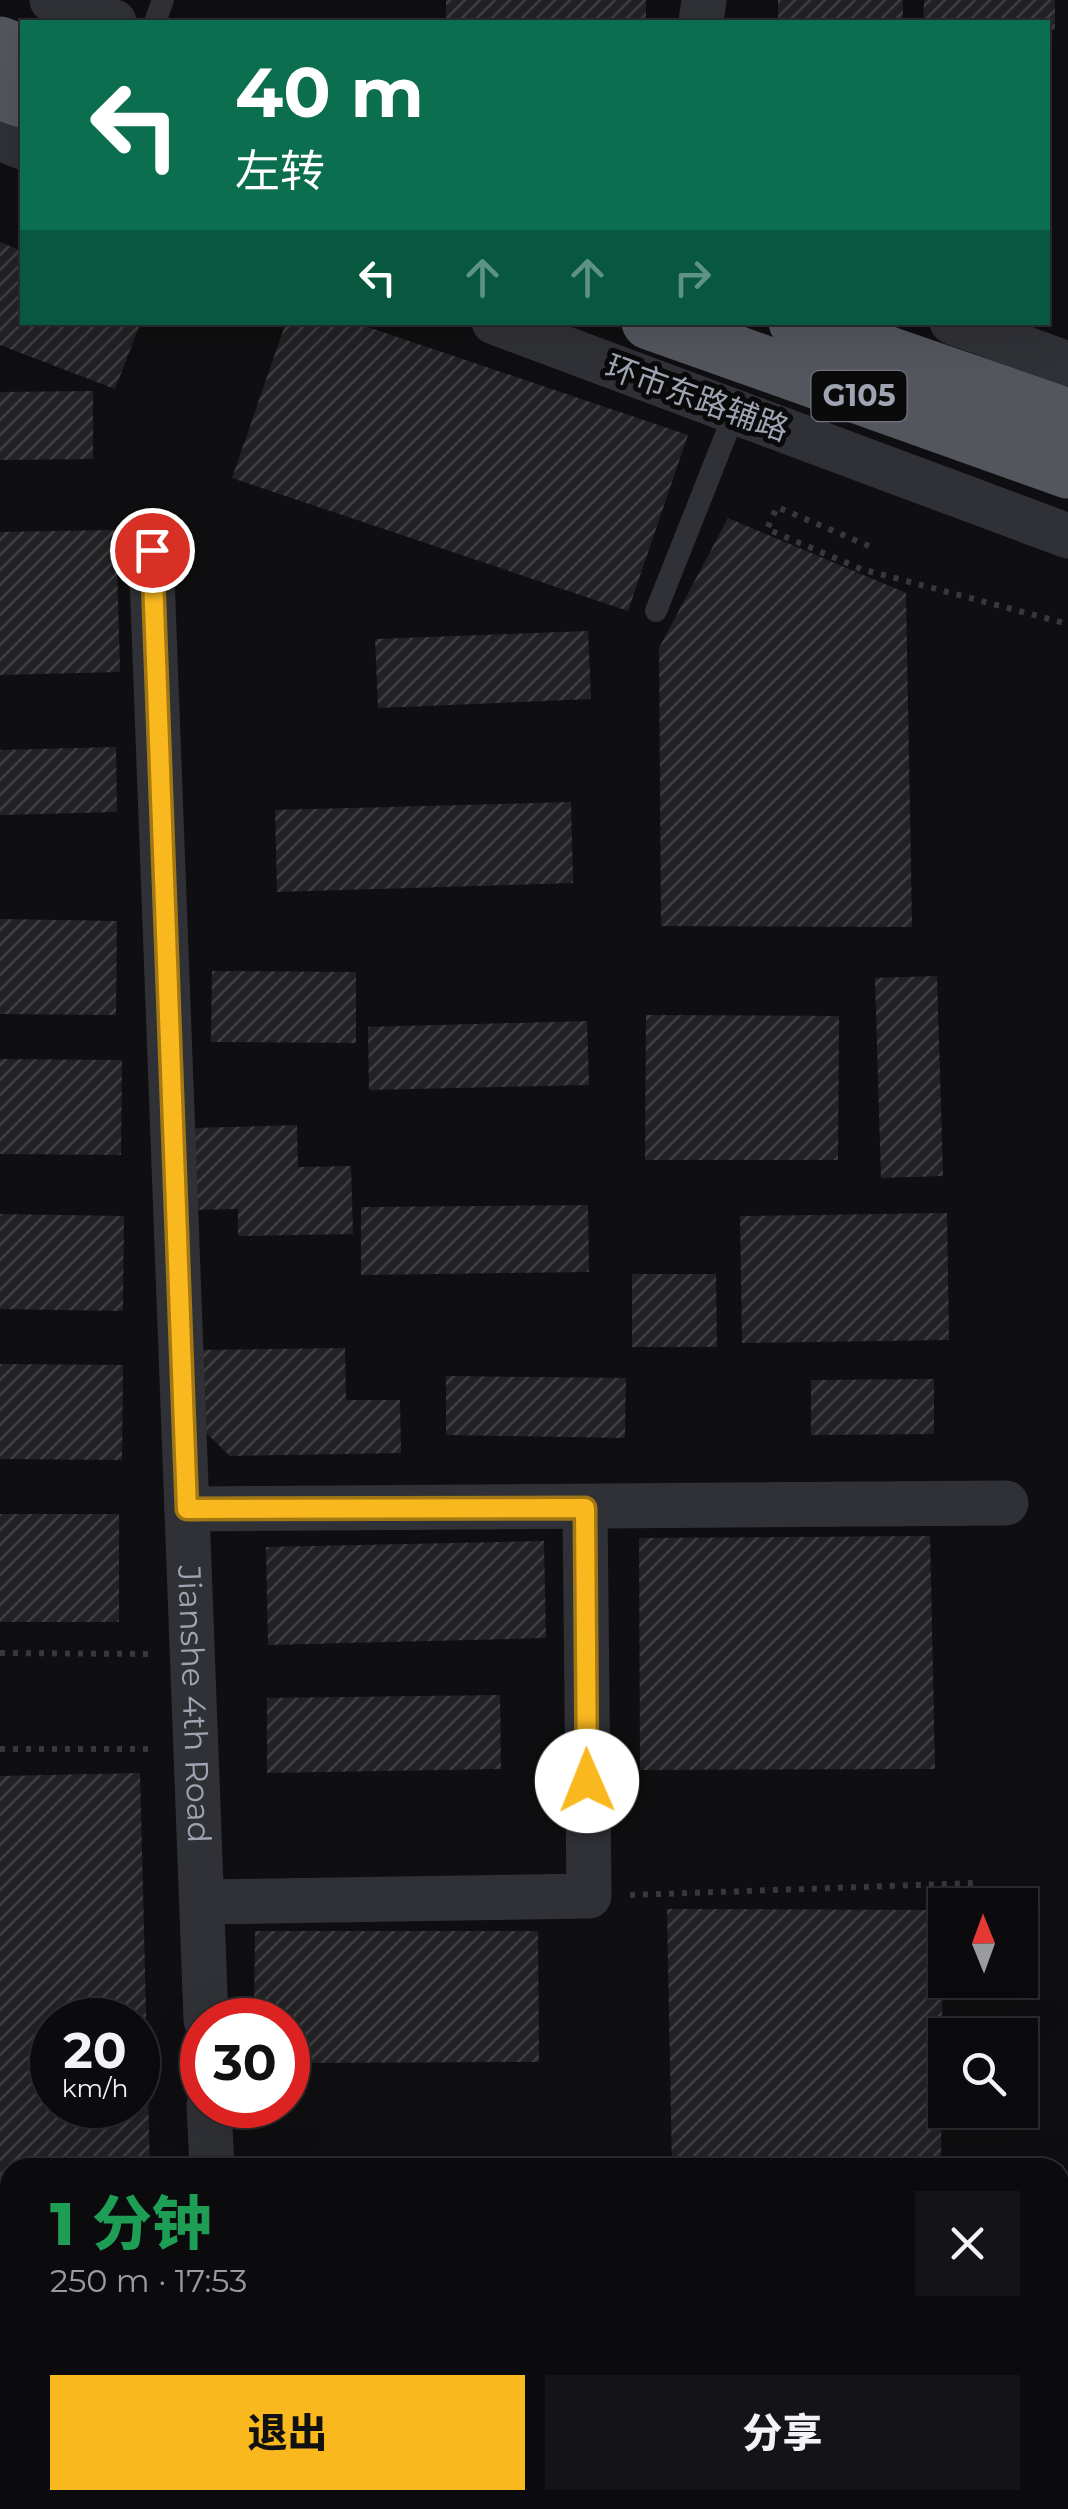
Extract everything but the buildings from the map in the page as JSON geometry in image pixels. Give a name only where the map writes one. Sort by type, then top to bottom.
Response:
[{"type":"highway","name":"G105","points":[[656,325],[1068,472]]},
{"type":"highway","name":"G105","points":[[805,325],[1068,416]]},
{"type":"street","points":[[52,0],[108,20]]},
{"type":"street","name":"环市东路辅路","points":[[502,325],[1068,536]]},
{"type":"street","points":[[960,325],[1068,364]]},
{"type":"street","name":"Jianshe 4th Road","points":[[152,550],[205,1998]]},
{"type":"street","points":[[187,1509],[1006,1504]]},
{"type":"street","points":[[202,1902],[589,1896],[585,1508]]},
{"type":"street","points":[[210,2128],[212,2158]]},
{"type":"lane","points":[[656,611],[735,412]]},
{"type":"path","points":[[869,546],[777,507],[767,530],[860,571],[1068,624]]},
{"type":"path","points":[[0,1653],[192,1654]]},
{"type":"path","points":[[0,1748],[196,1748]]},
{"type":"path","points":[[589,1896],[976,1883]]},
{"type":"route","points":[[152,550],[187,1509],[585,1508],[587,1781]]}]
